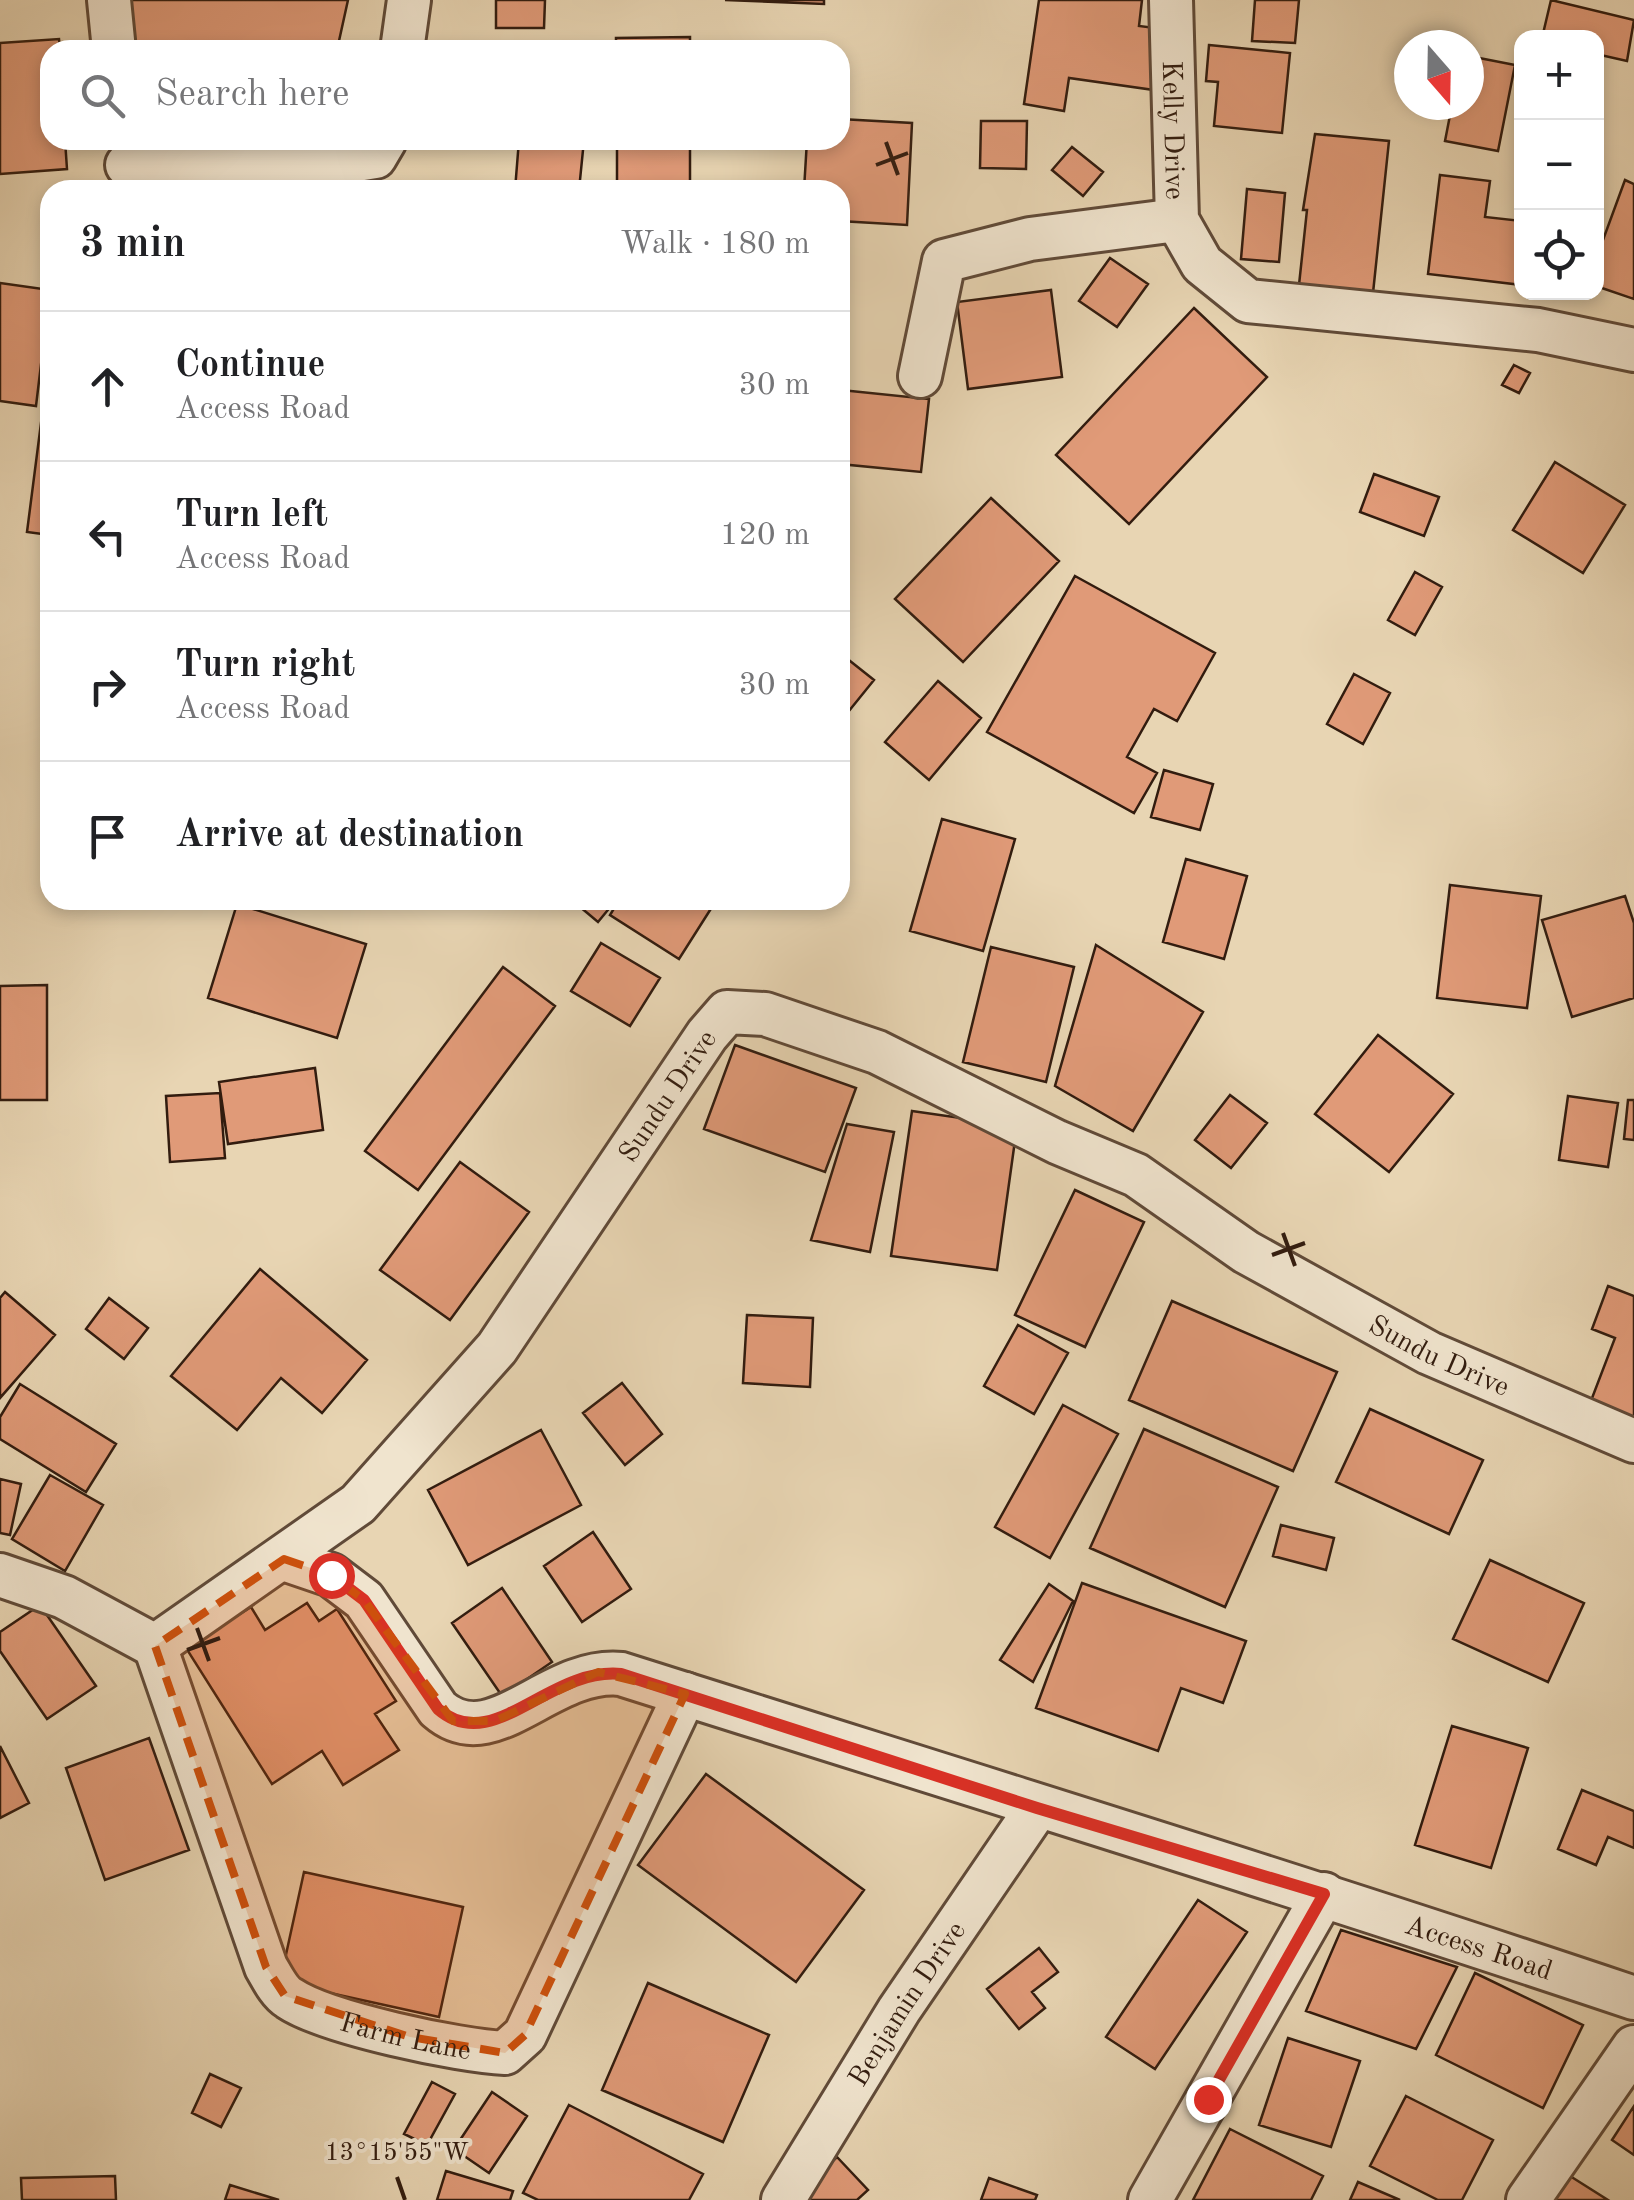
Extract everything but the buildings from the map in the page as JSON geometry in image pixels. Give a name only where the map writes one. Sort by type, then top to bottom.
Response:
[{"type":"street","points":[[109,0],[113,40]]},
{"type":"street","points":[[403,40],[409,0]]},
{"type":"street","name":"Kelly Drive","points":[[1172,0],[1177,220],[1202,264],[1248,301],[1538,330],[1634,350]]},
{"type":"street","points":[[126,165],[344,162],[377,150]]},
{"type":"street","points":[[920,376],[944,261],[1030,239],[1177,220]]},
{"type":"street","name":"Sundu Drive","points":[[155,1646],[358,1504],[497,1348],[707,1034],[728,1012],[765,1014],[876,1052],[1057,1142],[1136,1174],[1246,1252],[1429,1354],[1634,1441]]},
{"type":"street","name":"Access Road","points":[[284,1559],[331,1575],[364,1600],[438,1709],[452,1721],[474,1726],[495,1721],[551,1689],[598,1672],[621,1674],[1037,1808],[1324,1894],[1634,1998]]},
{"type":"street","points":[[0,1574],[64,1597],[155,1646]]},
{"type":"street","name":"Farm Lane","points":[[155,1646],[266,1967],[286,1996],[410,2037],[480,2052],[505,2053],[525,2034],[685,1694]]},
{"type":"street","name":"Benjamin Drive","points":[[783,2200],[900,2010],[1037,1808]]},
{"type":"street","points":[[1150,2200],[1324,1894]]},
{"type":"street","points":[[1528,2200],[1634,2047]]},
{"type":"highlighted area","points":[[284,1559],[331,1575],[364,1600],[453,1721],[495,1721],[598,1672],[685,1694],[525,2035],[505,2053],[410,2037],[285,1996],[266,1967],[155,1646]]},
{"type":"route","points":[[331,1575],[364,1600],[438,1709],[452,1721],[474,1726],[495,1721],[576,1677],[598,1672],[621,1674],[1037,1808],[1324,1894],[1208,2099]]}]
